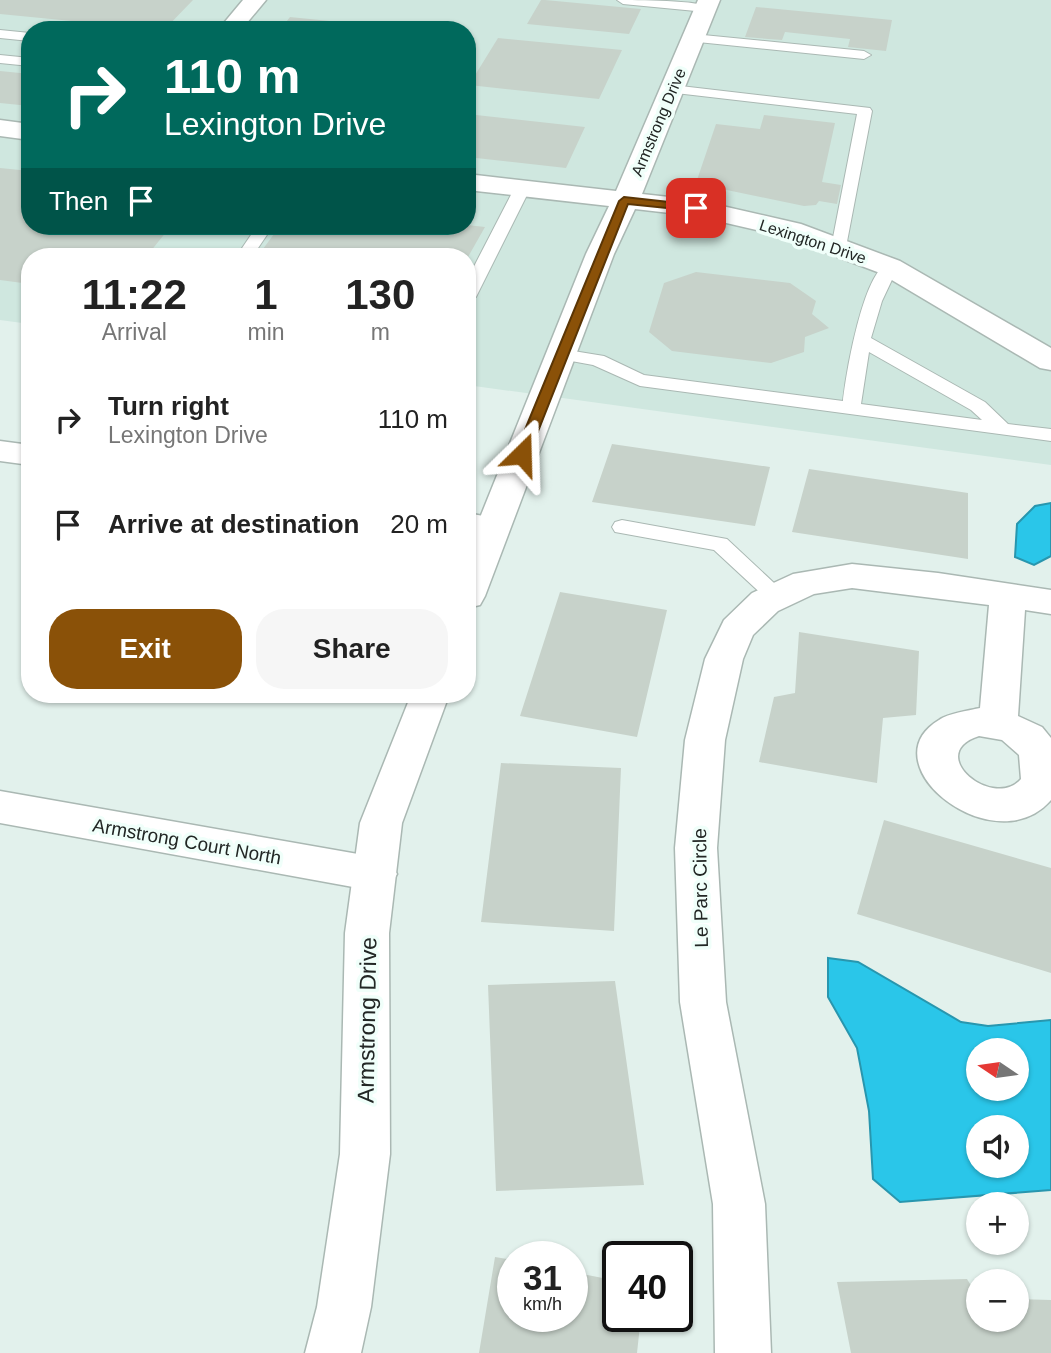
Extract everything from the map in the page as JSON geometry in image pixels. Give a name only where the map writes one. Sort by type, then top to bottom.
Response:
[{"type":"street","points":[[237,21],[255,0]]},
{"type":"street","name":"Armstrong Drive","points":[[476,548],[480,526],[561,354],[707,4]]},
{"type":"street","points":[[0,128],[21,131]]},
{"type":"street","name":"Lexington Drive","points":[[476,183],[696,208],[791,230],[890,267],[1051,361]]},
{"type":"street","points":[[0,451],[21,454]]},
{"type":"street","name":"Le Parc Circle","points":[[743,1353],[739,1204],[703,1002],[696,848],[705,740],[724,659],[737,629],[765,602],[806,583],[852,576],[1051,602]]},
{"type":"street","points":[[998,724],[1008,595]]},
{"type":"street","name":"Armstrong Drive","points":[[333,1353],[344,1307],[365,1154],[367,933],[381,823],[427,703]]},
{"type":"street","name":"Armstrong Court North","points":[[0,807],[375,874]]},
{"type":"lane","points":[[623,0],[707,4]]},
{"type":"lane","points":[[0,34],[21,36]]},
{"type":"lane","points":[[693,38],[864,55]]},
{"type":"lane","points":[[0,59],[21,61]]},
{"type":"lane","points":[[673,89],[864,111],[839,248]]},
{"type":"lane","points":[[476,280],[522,189]]},
{"type":"lane","points":[[851,408],[861,340],[874,294],[890,267]]},
{"type":"lane","points":[[861,340],[978,406],[1002,428]]},
{"type":"lane","points":[[561,354],[598,360],[640,380],[1051,435]]},
{"type":"lane","points":[[622,527],[720,544],[777,596]]},
{"type":"shaded area","points":[[0,0],[1051,0],[1051,465],[476,386],[476,248],[21,248],[21,323],[0,320]]},
{"type":"water","points":[[1051,503],[1051,556],[1034,565],[1015,557],[1017,524],[1035,506]]},
{"type":"water","points":[[828,958],[858,962],[961,1022],[988,1026],[1051,1020],[1051,1190],[966,1192],[966,1197],[900,1202],[873,1179],[869,1111],[857,1048],[828,997]]},
{"type":"building","points":[[0,0],[193,0],[173,21],[72,21],[0,14]]},
{"type":"building","points":[[541,0],[641,9],[629,34],[527,24]]},
{"type":"building","points":[[756,7],[892,20],[886,51],[848,47],[850,39],[785,32],[782,40],[745,37]]},
{"type":"building","points":[[290,17],[329,21],[287,21]]},
{"type":"building","points":[[498,38],[622,50],[599,99],[476,86],[476,74]]},
{"type":"building","points":[[0,71],[21,73],[21,105],[0,103]]},
{"type":"building","points":[[476,115],[585,127],[566,168],[476,158]]},
{"type":"building","points":[[764,115],[835,123],[822,182],[841,185],[837,204],[819,201],[816,205],[804,206],[698,184],[697,180],[716,124],[760,129]]},
{"type":"building","points":[[0,168],[21,170],[21,235],[164,235],[153,248],[21,248],[21,283],[0,280]]},
{"type":"building","points":[[476,226],[485,227],[473,248],[264,248],[273,235],[476,235]]},
{"type":"building","points":[[696,272],[790,283],[816,301],[812,314],[829,328],[805,337],[804,352],[771,363],[672,351],[649,332],[664,283]]},
{"type":"building","points":[[612,444],[770,467],[755,526],[592,502]]},
{"type":"building","points":[[809,469],[968,493],[968,559],[792,532]]},
{"type":"building","points":[[560,592],[667,610],[637,737],[520,716]]},
{"type":"building","points":[[799,632],[919,651],[916,715],[883,718],[877,783],[759,762],[774,697],[795,693]]},
{"type":"building","points":[[501,763],[621,768],[614,931],[481,922]]},
{"type":"building","points":[[884,820],[1051,868],[1051,973],[857,914]]},
{"type":"building","points":[[615,981],[644,1185],[496,1191],[488,985]]},
{"type":"building","points":[[495,1257],[497,1332],[588,1332],[588,1275],[602,1278],[602,1332],[639,1332],[637,1353],[479,1353]]},
{"type":"building","points":[[966,1279],[966,1332],[1029,1332],[1029,1299],[1051,1300],[1051,1353],[851,1353],[837,1282]]},
{"type":"route","points":[[522,454],[600,254],[624,201],[696,208]]}]
